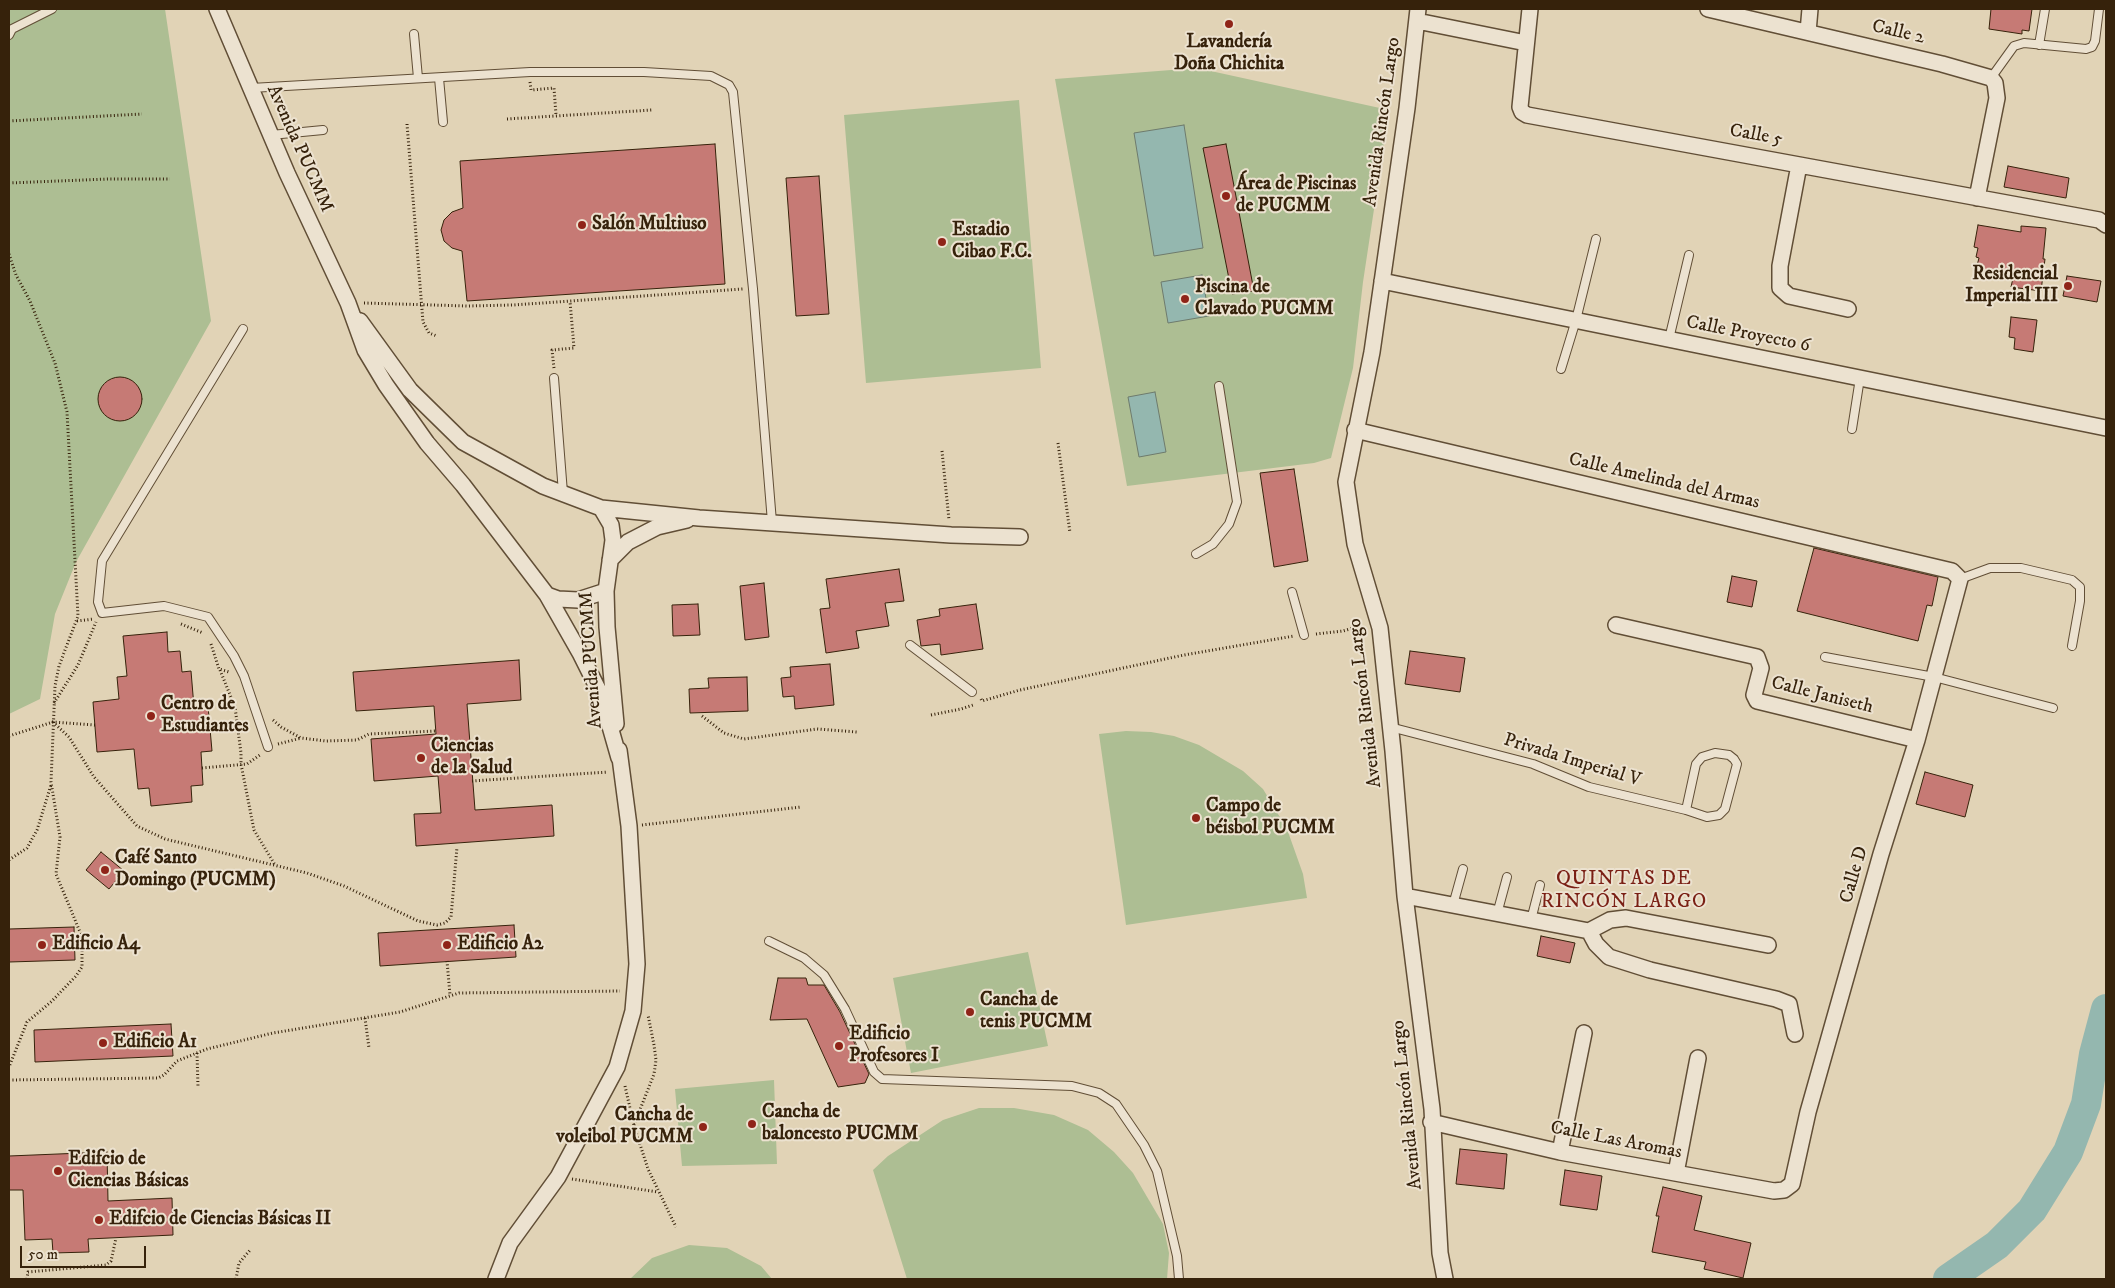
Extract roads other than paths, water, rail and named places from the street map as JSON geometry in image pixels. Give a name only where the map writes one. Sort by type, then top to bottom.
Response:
[{"type":"street","name":"Avenida PUCMM","points":[[217,9],[271,135],[348,303],[365,350],[386,385],[427,443],[463,485],[546,595],[580,653],[601,695],[620,765]]},
{"type":"street","points":[[1417,15],[1526,43],[1530,9]]},
{"type":"street","name":"Calle 2","points":[[1708,9],[1942,64],[1992,78]]},
{"type":"street","points":[[1808,32],[1810,9]]},
{"type":"street","name":"Avenida Rincón Largo","points":[[1417,15],[1407,108],[1372,352],[1346,482],[1355,544],[1378,620],[1390,727],[1405,896],[1432,1109],[1431,1122],[1440,1253],[1446,1279]]},
{"type":"street","name":"Calle 5","points":[[1526,43],[1520,107],[1522,112],[1527,115],[2099,220],[2106,225]]},
{"type":"street","points":[[1977,198],[1997,98],[1997,89],[1992,78]]},
{"type":"street","points":[[1798,164],[1780,266],[1780,288],[1789,296],[1848,309]]},
{"type":"street","name":"Calle Proyecto 6","points":[[1382,281],[2106,428]]},
{"type":"street","name":"Avenida PUCMM","points":[[348,303],[410,390],[463,442],[543,486],[601,508],[611,525],[613,540],[606,591],[607,627],[620,765],[630,826],[638,964],[633,1011],[617,1067],[558,1177],[510,1243],[496,1279]]},
{"type":"street","name":"Calle Amelinda del Armas","points":[[1355,430],[1952,571],[1960,579]]},
{"type":"street","points":[[601,508],[699,518],[951,535],[1020,537]]},
{"type":"street","points":[[610,560],[628,542],[657,527],[699,518]]},
{"type":"street","name":"Calle D","points":[[1792,1184],[1814,1093],[1882,854],[1917,740],[1960,579]]},
{"type":"street","points":[[546,595],[558,599],[578,600],[606,591]]},
{"type":"street","name":"Calle Janiseth","points":[[1616,625],[1757,657],[1761,668],[1754,695],[1757,701],[1917,740]]},
{"type":"street","points":[[1405,896],[1589,931],[1610,920],[1626,918],[1768,946]]},
{"type":"street","points":[[1589,931],[1596,944],[1609,957],[1650,970],[1776,999],[1789,1004],[1795,1034]]},
{"type":"street","points":[[1560,1152],[1584,1033]]},
{"type":"street","points":[[1676,1173],[1698,1058]]},
{"type":"street","name":"Calle Las Aromas","points":[[1431,1122],[1560,1152],[1774,1191],[1784,1190],[1792,1184]]},
{"type":"lane","points":[[9,35],[12,30],[52,9]]},
{"type":"lane","points":[[2039,45],[2045,9]]},
{"type":"lane","points":[[1992,78],[2014,46],[2024,43],[2086,49],[2092,47],[2095,41],[2099,9]]},
{"type":"lane","points":[[414,34],[418,78]]},
{"type":"lane","points":[[251,88],[530,72],[644,72],[711,76],[729,84],[733,92],[753,289],[772,522]]},
{"type":"lane","points":[[439,78],[443,122]]},
{"type":"lane","points":[[271,135],[323,130]]},
{"type":"lane","points":[[1561,369],[1576,320],[1596,239]]},
{"type":"lane","points":[[1669,339],[1689,255]]},
{"type":"lane","points":[[243,328],[102,561],[98,602],[102,613],[164,606],[208,616],[234,656],[244,676],[268,747]]},
{"type":"lane","points":[[554,378],[563,493]]},
{"type":"lane","points":[[1852,429],[1860,378]]},
{"type":"lane","points":[[1196,554],[1214,544],[1230,524],[1237,502],[1219,386]]},
{"type":"lane","points":[[1960,579],[1990,568],[2021,568],[2072,580],[2080,588],[2080,594],[2072,646]]},
{"type":"lane","points":[[1292,592],[1304,635]]},
{"type":"lane","points":[[910,645],[972,692]]},
{"type":"lane","points":[[1825,657],[1934,677],[2054,708]]},
{"type":"lane","name":"Privada Imperial V","points":[[1390,727],[1534,764],[1589,786],[1707,816],[1719,815],[1725,809],[1737,764],[1729,755],[1708,754],[1702,756],[1696,764],[1686,810]]},
{"type":"lane","points":[[1453,905],[1463,869]]},
{"type":"lane","points":[[1497,914],[1507,877]]},
{"type":"lane","points":[[1531,920],[1540,885]]},
{"type":"lane","points":[[769,941],[804,958],[824,975],[845,1009],[874,1072],[882,1079],[1072,1086],[1098,1093],[1116,1104],[1144,1145],[1157,1171],[1177,1256],[1179,1279]]},
{"type":"water","points":[[1184,125],[1203,248],[1154,256],[1134,133]]},
{"type":"water","name":"Piscina de Clavado PUCMM","points":[[1202,275],[1209,316],[1168,323],[1161,282]]},
{"type":"water","points":[[1155,392],[1166,452],[1139,457],[1128,397]]},
{"type":"waterway","points":[[1948,1279],[1997,1245],[2032,1210],[2068,1152],[2086,1104],[2094,1054],[2106,1009]]},
{"type":"place","name":"Lavandería Doña Chichita","points":[[1229,24]]},
{"type":"place","name":"Área de Piscinas de PUCMM","points":[[1226,196]]},
{"type":"place","name":"Salón Multiuso","points":[[582,225]]},
{"type":"place","name":"Estadio Cibao F.C.","points":[[942,242]]},
{"type":"place","name":"Residencial Imperial III","points":[[2068,286]]},
{"type":"place","name":"Piscina de Clavado PUCMM","points":[[1185,299]]},
{"type":"place","name":"Centro de Estudiantes","points":[[151,716]]},
{"type":"place","name":"Ciencias de la Salud","points":[[421,758]]},
{"type":"place","name":"Campo de béisbol PUCMM","points":[[1196,818]]},
{"type":"place","name":"Café Santo Domingo (PUCMM)","points":[[105,870]]},
{"type":"place","name":"Edificio A4","points":[[42,945]]},
{"type":"place","name":"Edificio A2","points":[[447,945]]},
{"type":"place","name":"Cancha de tenis PUCMM","points":[[970,1012]]},
{"type":"place","name":"Edificio A1","points":[[103,1043]]},
{"type":"place","name":"Edificio Profesores I","points":[[839,1046]]},
{"type":"place","name":"Cancha de baloncesto PUCMM","points":[[752,1124]]},
{"type":"place","name":"Cancha de voleibol PUCMM","points":[[703,1127]]},
{"type":"place","name":"Edifcio de Ciencias Básicas","points":[[58,1171]]},
{"type":"place","name":"Edifcio de Ciencias Básicas II","points":[[99,1220]]},
{"type":"district","name":"QUINTAS DE RINCÓN LARGO","points":[[1624,892]]}]
